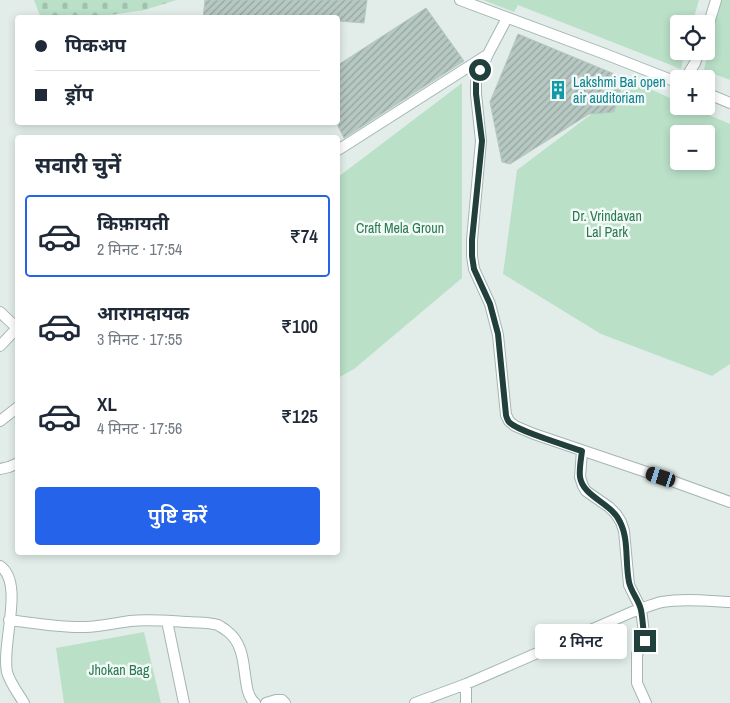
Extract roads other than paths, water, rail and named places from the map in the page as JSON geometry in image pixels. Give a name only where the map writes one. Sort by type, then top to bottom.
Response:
[{"type":"street","points":[[460,0],[670,80]]},
{"type":"street","points":[[711,15],[716,0]]},
{"type":"street","points":[[507,18],[476,82],[482,141],[472,240],[474,269],[490,304],[498,334],[506,415],[515,426],[534,434],[730,502]]},
{"type":"street","points":[[340,149],[488,54]]},
{"type":"street","points":[[715,97],[730,103]]},
{"type":"street","points":[[0,312],[15,326]]},
{"type":"street","points":[[0,346],[15,330]]},
{"type":"street","points":[[0,421],[15,410]]},
{"type":"street","points":[[582,451],[580,477],[583,486],[586,491],[616,514],[624,531],[629,585],[641,609],[645,641],[636,654],[637,683],[646,703]]},
{"type":"street","points":[[0,469],[15,464]]},
{"type":"street","points":[[0,566],[9,576],[12,592],[6,659],[8,673],[24,703]]},
{"type":"street","points":[[415,703],[466,684],[641,609],[664,602],[681,600],[730,602]]},
{"type":"street","points":[[10,620],[72,628],[88,628],[133,621],[167,621],[217,625],[229,632],[236,640],[242,652],[248,694],[255,703]]},
{"type":"street","points":[[167,621],[184,703]]},
{"type":"street","points":[[466,684],[466,703]]},
{"type":"street","points":[[266,703],[282,700],[284,703]]},
{"type":"place","name":"Lakshmi Bai open air auditoriam","points":[[558,90]]},
{"type":"park label","name":"Dr. Vrindavan Lal Park","points":[[607,224]]},
{"type":"park label","name":"Craft Mela Groun","points":[[400,228]]},
{"type":"park label","name":"Jhokan Bag","points":[[119,670]]}]
